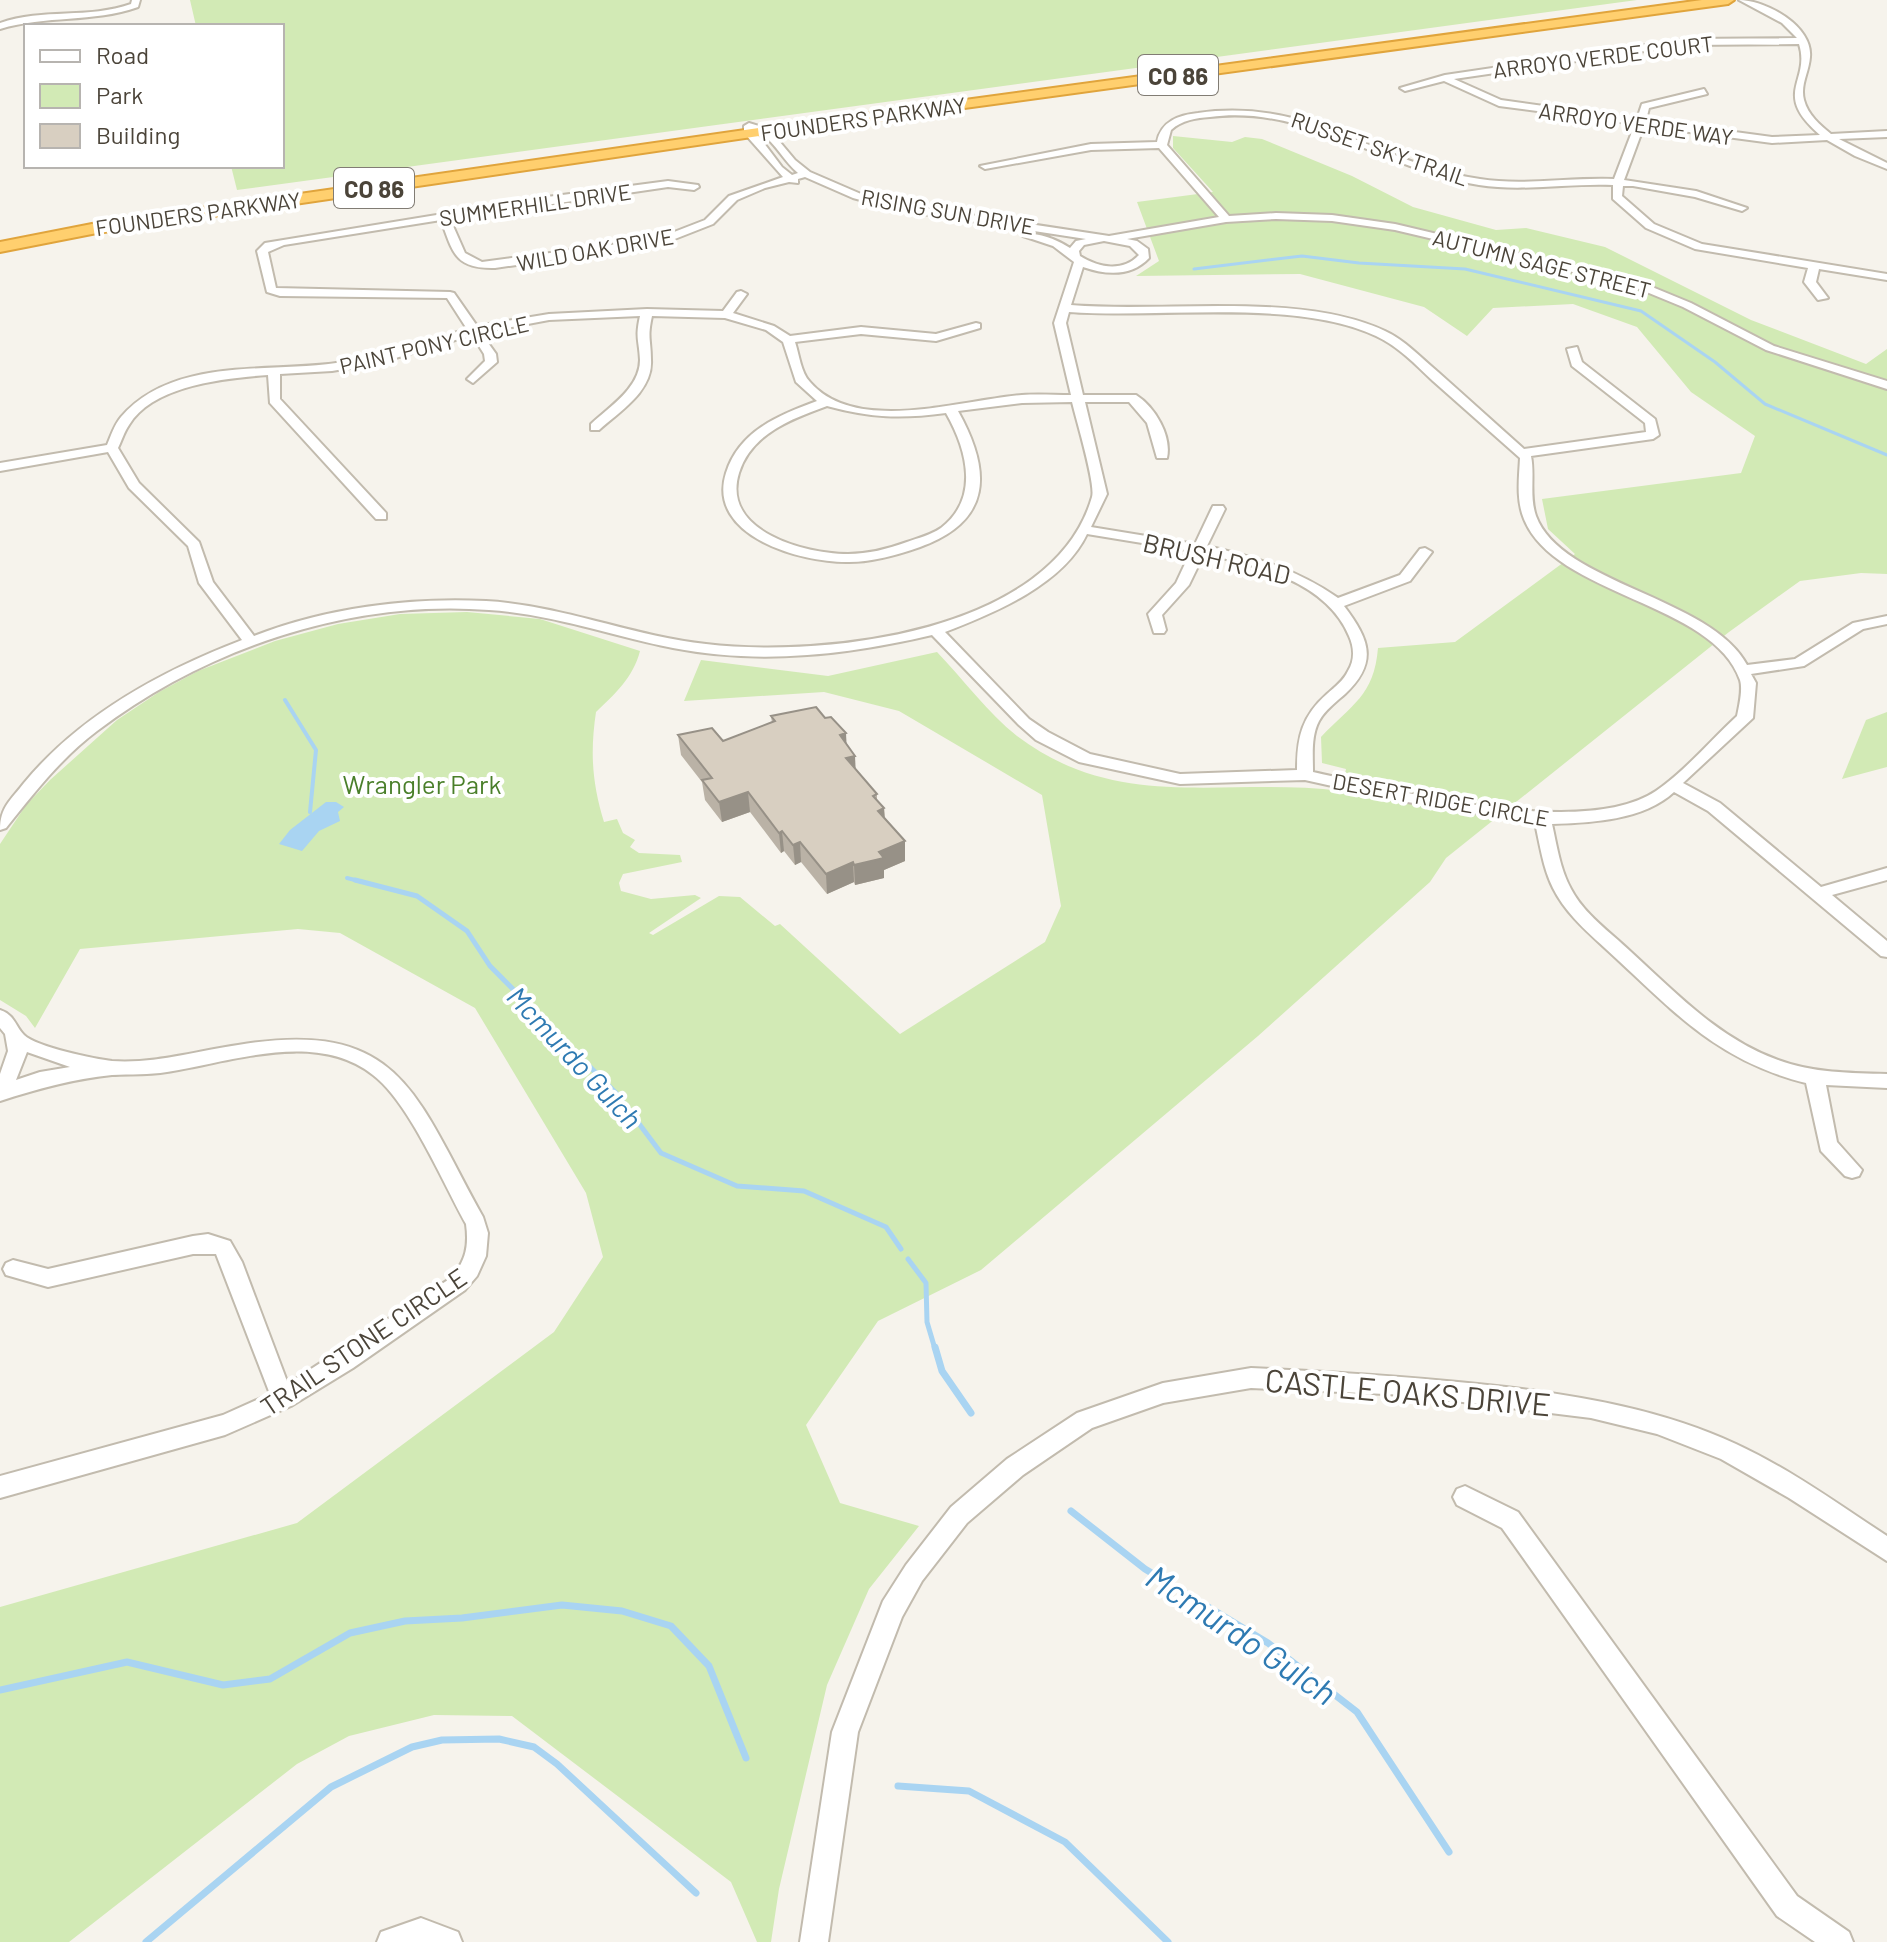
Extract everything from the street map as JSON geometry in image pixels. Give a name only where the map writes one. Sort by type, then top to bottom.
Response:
[{"type":"highway","name":"FOUNDERS PARKWAY","points":[[0,239],[95,220],[1676,0]]},
{"type":"highway","name":"FOUNDERS PARKWAY","points":[[0,247],[97,228],[749,130],[766,131],[1728,0]]},
{"type":"street","points":[[0,26],[30,17],[89,17],[119,13],[135,5],[136,0]]},
{"type":"street","points":[[1743,0],[1792,26],[1803,41],[1808,59],[1798,85],[1801,107],[1811,123],[1887,166]]},
{"type":"street","name":"ARROYO VERDE COURT","points":[[1405,88],[1418,82],[1686,42],[1803,41]]},
{"type":"street","name":"ARROYO VERDE WAY","points":[[1445,78],[1499,103],[1772,140],[1887,134]]},
{"type":"street","points":[[1704,92],[1645,106],[1618,182],[1617,197],[1650,226],[1699,247],[1887,277]]},
{"type":"street","name":"RUSSET SKY TRAIL","points":[[1162,145],[1162,134],[1169,124],[1188,117],[1216,111],[1289,116],[1476,186],[1618,182],[1715,199],[1742,208]]},
{"type":"street","name":"RISING SUN DRIVE","points":[[749,130],[778,169],[834,199],[882,212],[1035,237],[1057,244],[1095,268],[1115,270]]},
{"type":"street","name":"RISING SUN DRIVE","points":[[766,131],[791,162],[806,174],[857,196],[897,207],[1108,238]]},
{"type":"street","points":[[985,166],[1091,147],[1162,145],[1226,219]]},
{"type":"street","name":"WILD OAK DRIVE","points":[[445,218],[463,260],[472,267],[658,242],[709,222],[733,198],[789,177],[806,174]]},
{"type":"street","name":"SUMMERHILL DRIVE","points":[[477,330],[450,295],[441,292],[304,293],[271,290],[262,251],[269,245],[547,200],[668,184],[694,187]]},
{"type":"street","name":"AUTUMN SAGE STREET","points":[[1108,238],[1226,219],[1311,217],[1372,223],[1618,279],[1670,297],[1770,348],[1887,385]]},
{"type":"street","name":"AUTUMN SAGE STREET","points":[[1115,270],[1136,265],[1142,261],[1144,251],[1180,227]]},
{"type":"street","points":[[0,824],[18,798],[103,720],[153,686],[197,663],[315,621],[357,613],[462,604],[547,612],[699,648],[776,654],[852,649],[936,631],[1031,586],[1048,572],[1085,530],[1100,494],[1061,332],[1080,243],[1108,238],[1133,243],[1144,251]]},
{"type":"street","points":[[570,254],[579,271]]},
{"type":"street","points":[[1814,267],[1810,282],[1822,298]]},
{"type":"street","points":[[1071,288],[1115,270]]},
{"type":"street","points":[[726,315],[741,294]]},
{"type":"street","points":[[1064,308],[1115,312],[1272,310],[1349,321],[1383,334],[1407,351],[1526,457],[1527,505],[1533,524],[1551,546],[1585,572],[1708,631],[1734,654],[1744,670],[1799,663],[1811,658],[1845,632],[1887,620]]},
{"type":"street","points":[[595,427],[637,389],[646,362],[641,338],[647,312]]},
{"type":"street","name":"PAINT PONY CIRCLE","points":[[112,448],[124,421],[161,393],[225,374],[274,373],[379,359],[477,330],[549,317],[647,312],[726,315],[770,328],[788,340]]},
{"type":"street","points":[[976,326],[954,337],[868,331],[825,333],[788,340],[802,382],[826,402],[875,413],[901,415],[1022,399],[1124,397],[1138,401],[1162,438],[1162,455]]},
{"type":"street","points":[[473,379],[491,362],[487,345],[477,330]]},
{"type":"street","points":[[1522,453],[1653,435],[1651,422],[1576,363],[1573,349]]},
{"type":"street","points":[[274,373],[274,400],[381,516]]},
{"type":"street","points":[[826,402],[786,416],[759,434],[735,460],[728,495],[742,523],[780,546],[842,558],[898,550],[946,531],[967,506],[975,476],[968,439],[951,410]]},
{"type":"street","points":[[0,467],[112,448],[134,485],[194,545],[206,583],[251,642]]},
{"type":"street","points":[[1159,630],[1155,614],[1182,585],[1218,509]]},
{"type":"street","name":"BRUSH ROAD","points":[[1085,530],[1287,571],[1336,604],[1356,635],[1361,650],[1360,664],[1311,721],[1306,740],[1305,775]]},
{"type":"street","points":[[1336,604],[1405,578],[1425,552]]},
{"type":"street","name":"DESERT RIDGE CIRCLE","points":[[936,631],[1024,722],[1042,736],[1085,758],[1180,779],[1305,775],[1395,795],[1542,819],[1572,819],[1619,812],[1661,795],[1745,718],[1751,687],[1744,670]]},
{"type":"street","points":[[1672,784],[1714,807],[1887,951]]},
{"type":"street","points":[[1542,819],[1555,873],[1573,907],[1683,1012],[1719,1041],[1749,1057],[1815,1078],[1887,1081]]},
{"type":"street","points":[[1819,893],[1887,874]]},
{"type":"street","points":[[0,1017],[12,1027],[19,1041],[14,1068],[0,1090]]},
{"type":"street","name":"TRAIL STONE CIRCLE","points":[[19,1041],[56,1057],[112,1068]]},
{"type":"street","name":"TRAIL STONE CIRCLE","points":[[0,1090],[40,1079],[112,1068],[165,1065],[280,1044],[308,1044],[346,1052],[392,1077],[404,1093],[476,1223],[480,1245],[474,1267],[458,1284],[283,1399],[225,1425],[0,1487]]},
{"type":"street","points":[[1815,1078],[1828,1145],[1852,1170]]},
{"type":"street","points":[[13,1269],[48,1278],[193,1245],[208,1243],[223,1247],[232,1262],[283,1399]]},
{"type":"street","name":"CASTLE OAKS DRIVE","points":[[814,1942],[845,1732],[892,1610],[914,1573],[959,1515],[1015,1467],[1085,1420],[1163,1393],[1251,1378],[1407,1385],[1591,1408],[1658,1424],[1729,1452],[1797,1490],[1887,1550]]},
{"type":"street","points":[[1465,1497],[1510,1520],[1787,1906],[1839,1942]]},
{"type":"street","points":[[391,1942],[421,1932],[448,1942]]},
{"type":"green space","points":[[190,0],[1637,0],[237,190],[232,168],[284,168],[284,24],[196,24]]},
{"type":"green space","name":"Wrangler Park","points":[[1173,136],[1232,142],[1245,137],[1262,139],[1352,176],[1413,207],[1496,230],[1526,228],[1605,247],[1751,320],[1866,364],[1887,349],[1887,574],[1861,573],[1800,581],[1729,632],[1446,858],[1430,882],[1258,1036],[981,1270],[878,1321],[806,1425],[840,1503],[919,1526],[869,1589],[827,1685],[779,1889],[771,1942],[757,1942],[731,1882],[512,1716],[434,1715],[349,1736],[297,1764],[69,1942],[0,1942],[0,1607],[297,1523],[554,1332],[603,1257],[586,1193],[475,1008],[340,933],[298,929],[80,949],[35,1028],[26,1016],[0,1000],[0,844],[26,805],[117,720],[198,671],[275,641],[338,624],[400,614],[467,612],[540,619],[640,651],[628,678],[596,712],[593,767],[600,808],[604,822],[617,819],[623,833],[635,840],[630,847],[639,853],[680,855],[682,862],[623,874],[619,883],[621,891],[651,899],[695,895],[701,898],[649,933],[653,935],[719,896],[740,897],[775,926],[780,924],[900,1034],[1045,942],[1061,906],[1042,795],[899,711],[824,692],[684,701],[701,660],[828,676],[937,652],[1017,736],[1056,760],[1095,775],[1134,784],[1174,787],[1341,791],[1346,769],[1322,763],[1321,737],[1366,689],[1372,678],[1378,648],[1455,642],[1575,554],[1548,529],[1542,499],[1741,473],[1755,436],[1691,392],[1637,327],[1573,304],[1493,308],[1467,336],[1424,307],[1300,274],[1136,276],[1159,261],[1137,202],[1213,192],[1173,148]]},
{"type":"green space","points":[[1887,712],[1887,767],[1842,779],[1866,720]]},
{"type":"water","points":[[326,802],[336,802],[344,807],[338,812],[340,821],[319,831],[302,851],[279,844],[290,830]]},
{"type":"building","points":[[816,707],[825,718],[831,717],[846,733],[840,735],[855,756],[846,758],[877,794],[873,796],[884,808],[878,811],[905,841],[879,852],[884,858],[854,865],[853,862],[826,874],[800,842],[793,845],[782,831],[779,833],[748,792],[719,802],[702,780],[712,778],[678,735],[712,728],[723,741],[775,721],[771,716]]},
{"type":"waterway","points":[[1194,269],[1302,256],[1359,263],[1465,269],[1641,311],[1715,362],[1765,404],[1887,455]]},
{"type":"waterway","name":"Mcmurdo Gulch","points":[[285,700],[316,750],[310,812]]},
{"type":"waterway","name":"Mcmurdo Gulch","points":[[347,878],[355,880]]},
{"type":"waterway","name":"Mcmurdo Gulch","points":[[355,880],[363,882]]},
{"type":"waterway","name":"Mcmurdo Gulch","points":[[355,880],[417,896],[467,931],[490,966],[616,1093],[661,1153],[737,1186],[804,1191],[886,1227],[901,1249]]},
{"type":"waterway","name":"Mcmurdo Gulch","points":[[908,1259],[926,1283],[927,1322],[935,1349]]},
{"type":"waterway","name":"Mcmurdo Gulch","points":[[935,1347],[942,1371],[971,1413]]},
{"type":"waterway","name":"Mcmurdo Gulch","points":[[1071,1511],[1145,1569],[1268,1643],[1357,1712],[1449,1852]]},
{"type":"waterway","points":[[0,1690],[127,1662],[223,1685],[270,1679],[350,1633],[405,1621],[462,1618],[562,1605],[622,1611],[671,1626],[709,1666],[746,1758]]},
{"type":"waterway","points":[[146,1942],[331,1787],[412,1747],[442,1740],[499,1739],[534,1747],[557,1764],[696,1893]]},
{"type":"waterway","points":[[898,1786],[969,1791],[1065,1842],[1168,1942]]}]
